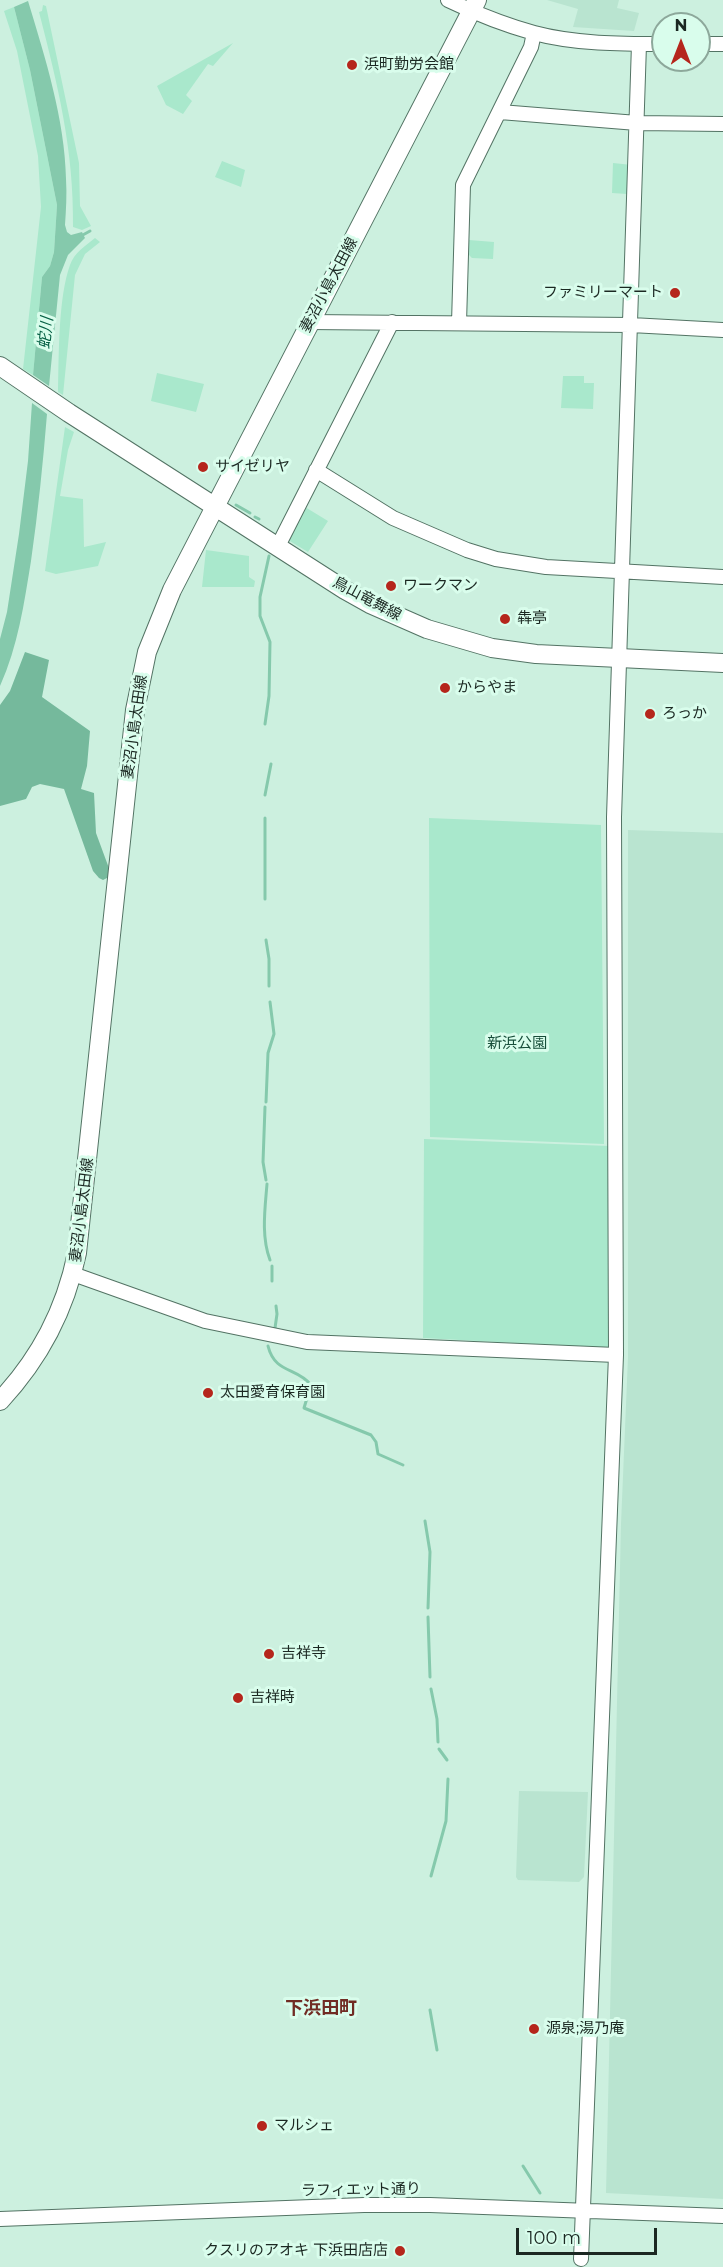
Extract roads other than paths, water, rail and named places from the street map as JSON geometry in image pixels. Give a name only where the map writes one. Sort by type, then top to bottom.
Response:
[{"type":"main road","name":"妻沼小島太田線","points":[[0,1401],[33,1361],[52,1331],[73,1274],[91,1138],[137,692],[147,652],[161,614],[215,506],[474,5]]},
{"type":"main road","name":"鳥山竜舞線","points":[[0,366],[345,590],[370,604],[427,629],[492,648],[536,654],[723,663]]},
{"type":"street","points":[[448,0],[474,5],[534,33],[564,38],[651,44]]},
{"type":"street","points":[[459,323],[463,185],[531,47],[534,33]]},
{"type":"street","points":[[581,2259],[616,1355],[614,817],[639,44]]},
{"type":"street","points":[[500,112],[637,123],[723,124]]},
{"type":"street","points":[[309,322],[631,326],[723,330]]},
{"type":"street","points":[[278,546],[392,322]]},
{"type":"street","points":[[316,470],[393,518],[467,550],[496,559],[546,567],[723,577]]},
{"type":"street","points":[[73,1274],[205,1321],[307,1342],[616,1355]]},
{"type":"street","name":"ラフィエット通り","points":[[0,2219],[364,2205],[447,2205],[723,2216]]},
{"type":"water","name":"蛇川","points":[[28,1],[53,89],[62,134],[66,185],[65,225],[67,232],[71,235],[82,232],[85,238],[68,255],[60,275],[49,386],[33,375],[42,277],[50,266],[54,252],[57,205],[30,70],[14,7]]},
{"type":"water","points":[[32,403],[47,414],[38,506],[20,625],[0,686],[0,639],[7,612],[19,534]]},
{"type":"waterway","points":[[81,236],[90,231]]},
{"type":"waterway","points":[[236,505],[250,513]]},
{"type":"waterway","points":[[255,517],[259,519]]},
{"type":"waterway","points":[[265,724],[269,696],[270,642],[260,616],[260,597],[269,556]]},
{"type":"waterway","points":[[265,795],[271,764]]},
{"type":"waterway","points":[[265,818],[265,899]]},
{"type":"waterway","points":[[266,940],[269,986]]},
{"type":"waterway","points":[[266,1102],[268,1053],[274,1034],[270,1002]]},
{"type":"waterway","points":[[265,1107],[263,1162],[266,1180]]},
{"type":"waterway","points":[[267,1184],[265,1232],[270,1260]]},
{"type":"waterway","points":[[272,1266],[272,1281]]},
{"type":"waterway","points":[[275,1328],[276,1306]]},
{"type":"waterway","points":[[268,1346],[271,1355],[281,1366],[299,1375],[311,1385],[304,1408],[371,1435],[376,1442],[378,1454],[403,1465]]},
{"type":"waterway","points":[[425,1521],[430,1552],[428,1608]]},
{"type":"waterway","points":[[428,1617],[430,1677]]},
{"type":"waterway","points":[[431,1689],[437,1719],[438,1742]]},
{"type":"waterway","points":[[439,1749],[447,1760]]},
{"type":"waterway","points":[[431,1876],[446,1821],[448,1779]]},
{"type":"waterway","points":[[430,2010],[437,2050]]},
{"type":"waterway","points":[[523,2166],[540,2193]]},
{"type":"place","name":"浜町勤労会館","points":[[352,65]]},
{"type":"place","name":"ファミリーマート","points":[[675,293]]},
{"type":"place","name":"サイゼリヤ","points":[[203,467]]},
{"type":"place","name":"ワークマン","points":[[391,586]]},
{"type":"place","name":"犇亭","points":[[505,619]]},
{"type":"place","name":"からやま","points":[[445,688]]},
{"type":"place","name":"ろっか","points":[[650,714]]},
{"type":"place","name":"太田愛育保育園","points":[[208,1393]]},
{"type":"place","name":"吉祥寺","points":[[269,1654]]},
{"type":"place","name":"吉祥時","points":[[238,1698]]},
{"type":"place","name":"源泉;湯乃庵","points":[[534,2029]]},
{"type":"place","name":"マルシェ","points":[[262,2126]]},
{"type":"place","name":"クスリのアオキ 下浜田店店","points":[[400,2251]]},
{"type":"district","name":"下浜田町","points":[[321,2009]]},
{"type":"park label","name":"新浜公園","points":[[517,1044]]}]
